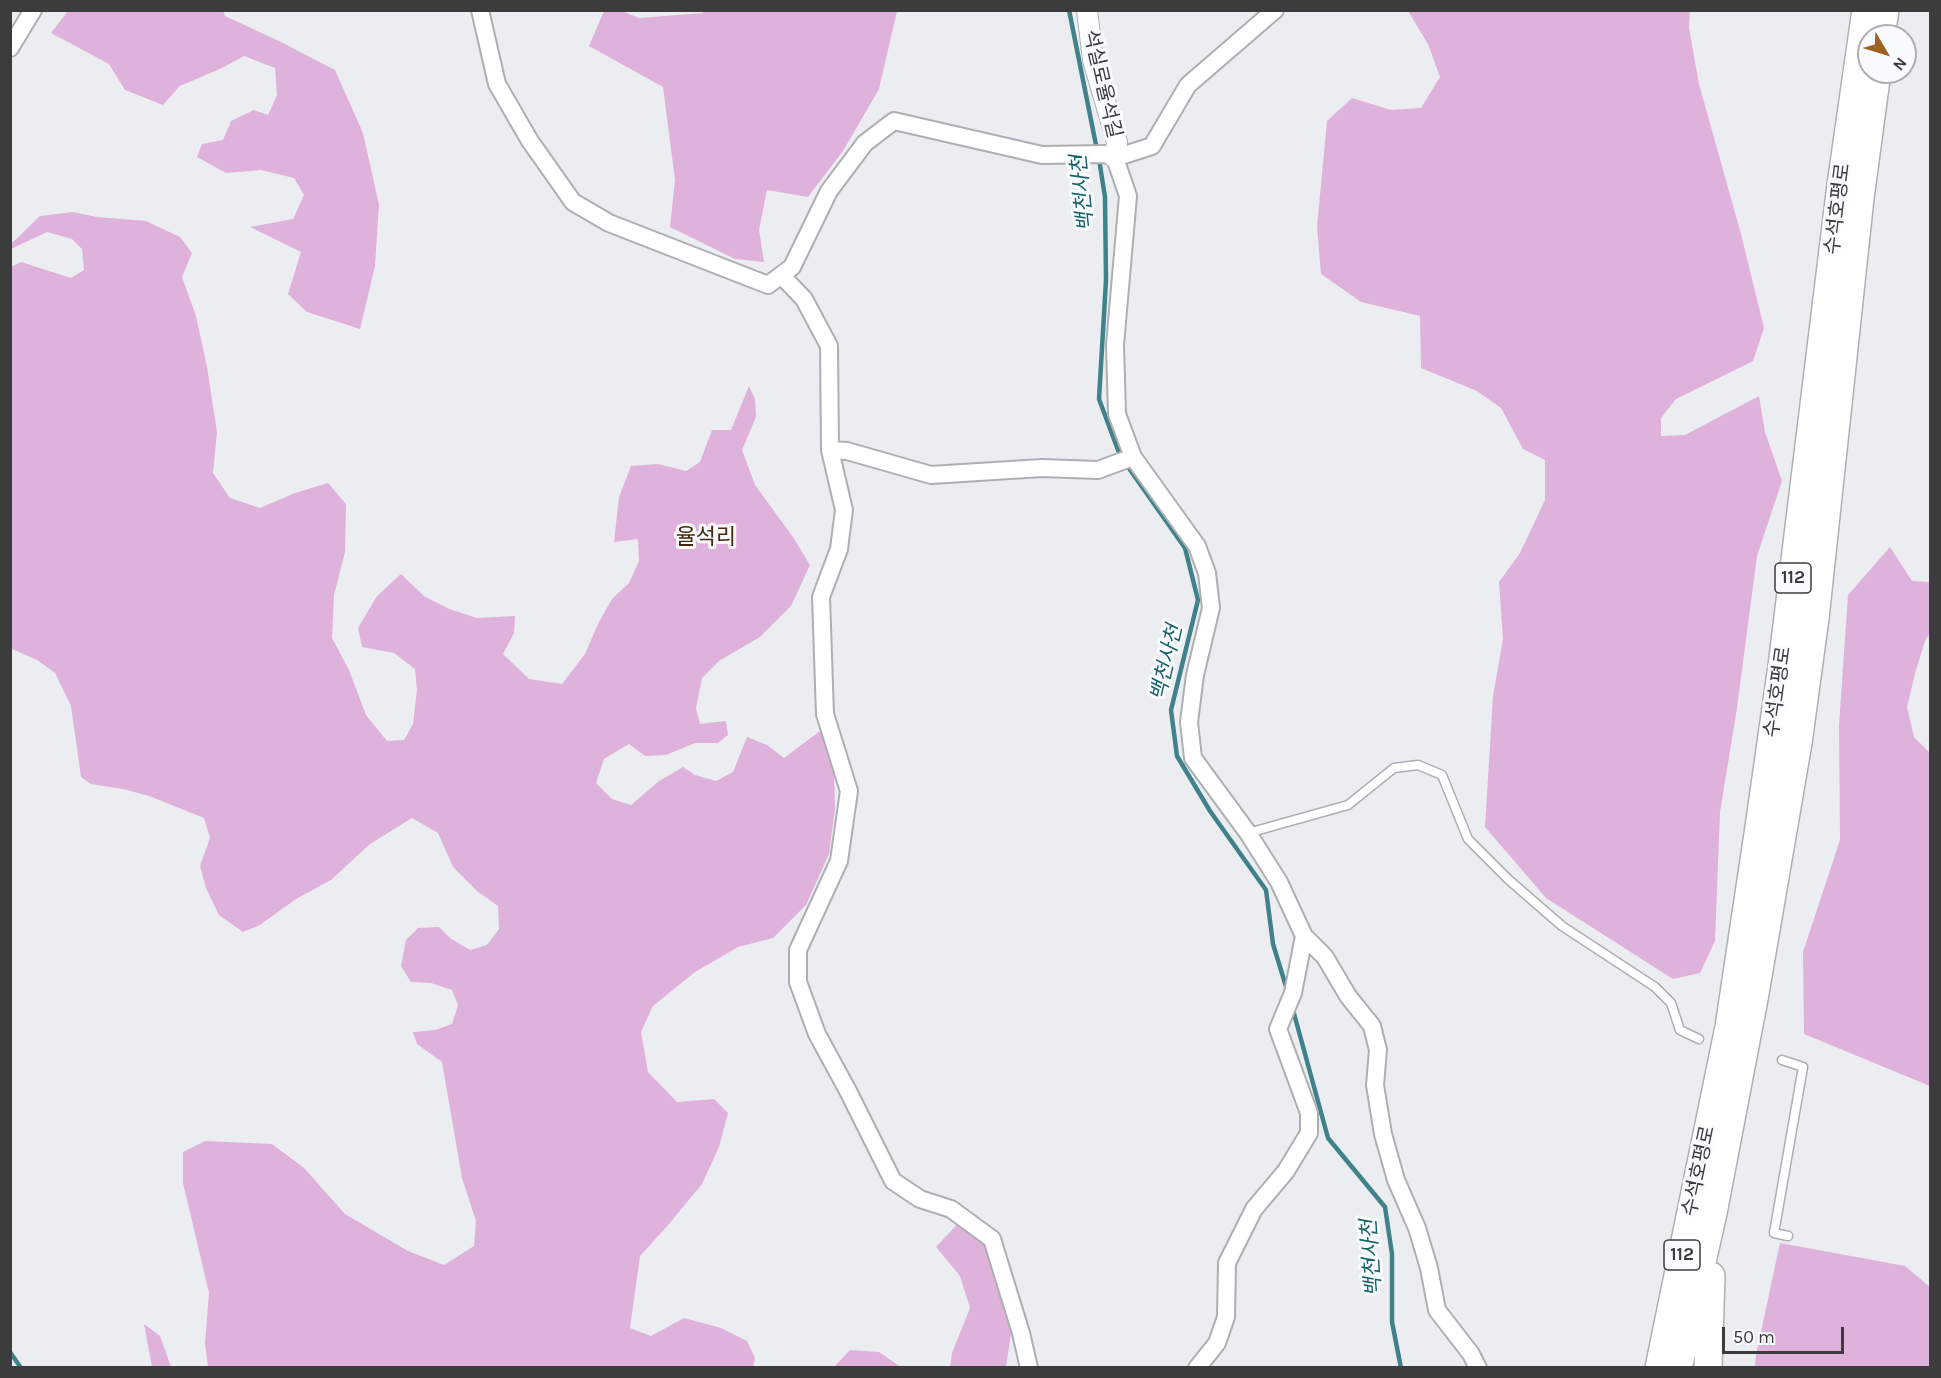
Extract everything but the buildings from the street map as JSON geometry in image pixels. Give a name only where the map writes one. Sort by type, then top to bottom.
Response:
[{"type":"highway","name":"수석호평로","points":[[1659,1368],[1729,1026],[1750,891],[1782,666],[1841,185],[1866,10]]},
{"type":"highway","name":"수석호평로","points":[[1678,1368],[1713,1214],[1754,999],[1798,743],[1815,618],[1860,198],[1875,84]]},
{"type":"highway","points":[[1707,1368],[1713,1214]]},
{"type":"street","points":[[10,48],[33,10]]},
{"type":"street","points":[[480,10],[497,84],[530,141],[573,202],[609,223],[768,285],[792,267],[829,191],[865,143],[894,121],[1042,155],[1110,156],[1152,146],[1188,85],[1275,10]]},
{"type":"street","name":"석실로율석길","points":[[1087,10],[1093,60],[1118,142],[1110,156]]},
{"type":"street","points":[[1110,156],[1128,196],[1115,345],[1117,414],[1131,458],[1197,546],[1207,573],[1211,608],[1194,675],[1189,722],[1193,758],[1248,832],[1279,882],[1304,936],[1325,957],[1348,996],[1372,1026],[1378,1050],[1375,1085],[1383,1134],[1395,1180],[1418,1228],[1437,1310],[1471,1354],[1478,1368]]},
{"type":"street","points":[[781,275],[804,299],[829,346],[830,450],[844,510],[838,549],[820,597],[825,714],[849,791],[839,861],[798,950],[798,982],[817,1034],[892,1180],[920,1199],[951,1209],[992,1239],[1021,1333],[1029,1368]]},
{"type":"street","points":[[830,450],[847,451],[931,476],[1042,468],[1098,470],[1131,458]]},
{"type":"street","points":[[1197,1368],[1217,1343],[1226,1317],[1227,1263],[1254,1209],[1286,1170],[1310,1133],[1309,1113],[1278,1029],[1293,993],[1304,936]]},
{"type":"lane","points":[[1248,832],[1348,805],[1394,768],[1418,765],[1442,775],[1468,839],[1509,880],[1562,926],[1655,987],[1671,1003],[1680,1030],[1699,1038]]},
{"type":"lane","points":[[1782,1060],[1803,1067],[1774,1233],[1788,1236]]},
{"type":"shaded area","points":[[705,10],[897,11],[879,89],[843,151],[808,197],[767,190],[759,230],[764,262],[735,259],[670,227],[675,180],[663,87],[589,46],[604,11],[622,11],[639,18],[702,13]]},
{"type":"shaded area","points":[[68,11],[223,11],[225,16],[335,70],[363,133],[379,205],[375,266],[360,329],[307,312],[288,294],[301,252],[250,227],[293,219],[304,195],[294,178],[261,170],[226,173],[197,157],[202,144],[223,140],[231,121],[254,110],[268,115],[277,95],[275,68],[244,56],[180,86],[163,105],[125,90],[109,64],[51,33]]},
{"type":"shaded area","points":[[1408,11],[1690,11],[1689,28],[1699,84],[1741,234],[1764,328],[1753,361],[1676,399],[1661,418],[1661,436],[1685,435],[1759,396],[1765,432],[1782,481],[1757,556],[1737,708],[1720,812],[1715,941],[1700,973],[1673,979],[1546,898],[1485,827],[1493,696],[1503,639],[1499,582],[1520,553],[1545,500],[1545,460],[1523,449],[1501,408],[1477,391],[1421,368],[1420,316],[1361,302],[1321,274],[1317,227],[1327,121],[1352,98],[1391,110],[1421,108],[1440,77],[1428,44]]},
{"type":"shaded area","points":[[73,212],[97,217],[146,221],[180,237],[192,253],[182,277],[196,316],[207,367],[217,432],[213,473],[230,498],[260,508],[295,493],[328,483],[346,504],[345,552],[334,595],[332,638],[349,670],[366,715],[387,741],[404,740],[413,724],[417,690],[415,669],[394,653],[362,647],[358,628],[377,596],[401,574],[424,596],[449,609],[477,618],[515,616],[514,633],[503,654],[529,679],[562,684],[585,654],[612,599],[629,583],[639,561],[638,539],[614,542],[619,497],[631,466],[658,464],[686,471],[700,462],[712,430],[731,430],[749,386],[755,399],[756,417],[742,450],[755,485],[793,537],[810,565],[791,606],[760,637],[719,661],[702,678],[696,708],[700,724],[726,721],[728,735],[718,743],[695,743],[666,755],[645,756],[629,744],[604,759],[596,783],[612,799],[631,805],[659,781],[683,767],[695,775],[716,781],[733,772],[747,737],[767,745],[784,758],[820,731],[834,771],[835,809],[829,854],[806,905],[773,938],[738,947],[695,972],[653,1006],[641,1032],[648,1072],[677,1102],[714,1099],[728,1113],[719,1147],[702,1184],[640,1256],[630,1328],[651,1336],[684,1318],[721,1328],[747,1341],[755,1358],[753,1367],[208,1367],[205,1343],[209,1293],[183,1183],[183,1152],[205,1141],[272,1144],[304,1168],[345,1214],[408,1251],[444,1265],[474,1246],[476,1221],[462,1178],[442,1062],[417,1044],[413,1032],[435,1030],[452,1024],[458,1005],[452,990],[431,983],[411,982],[401,966],[406,940],[418,928],[439,927],[450,938],[470,950],[487,945],[499,929],[498,906],[477,891],[453,867],[438,833],[412,818],[370,844],[331,880],[296,899],[260,925],[243,932],[219,915],[206,888],[200,866],[210,838],[204,818],[149,796],[91,784],[81,777],[71,706],[55,673],[37,660],[10,648],[11,267],[21,262],[71,278],[84,270],[82,249],[72,239],[47,232],[11,249],[11,244],[40,216]]},
{"type":"shaded area","points":[[1890,547],[1912,581],[1930,582],[1930,633],[1925,641],[1907,707],[1914,737],[1930,753],[1930,1086],[1804,1034],[1803,952],[1840,840],[1839,725],[1848,595]]},
{"type":"shaded area","points":[[964,1217],[981,1234],[1004,1277],[1011,1334],[1006,1367],[950,1367],[952,1353],[970,1308],[960,1276],[936,1247]]},
{"type":"shaded area","points":[[1780,1243],[1905,1266],[1930,1287],[1930,1367],[1755,1367]]},
{"type":"shaded area","points":[[144,1324],[160,1336],[171,1367],[152,1367]]},
{"type":"shaded area","points":[[850,1350],[879,1352],[901,1367],[834,1367]]},
{"type":"waterway","name":"백천사천","points":[[1069,10],[1097,150]]},
{"type":"waterway","name":"백천사천","points":[[1099,159],[1105,197],[1106,280],[1099,399],[1121,458]]},
{"type":"waterway","name":"백천사천","points":[[1126,464],[1185,548],[1198,600],[1171,710],[1177,756],[1210,811],[1266,890],[1273,944],[1288,993]]},
{"type":"waterway","name":"백천사천","points":[[1293,1010],[1328,1138],[1385,1207],[1392,1254],[1392,1322],[1401,1368]]},
{"type":"waterway","points":[[10,1352],[21,1368]]},
{"type":"district","name":"율석리","points":[[706,538]]}]
